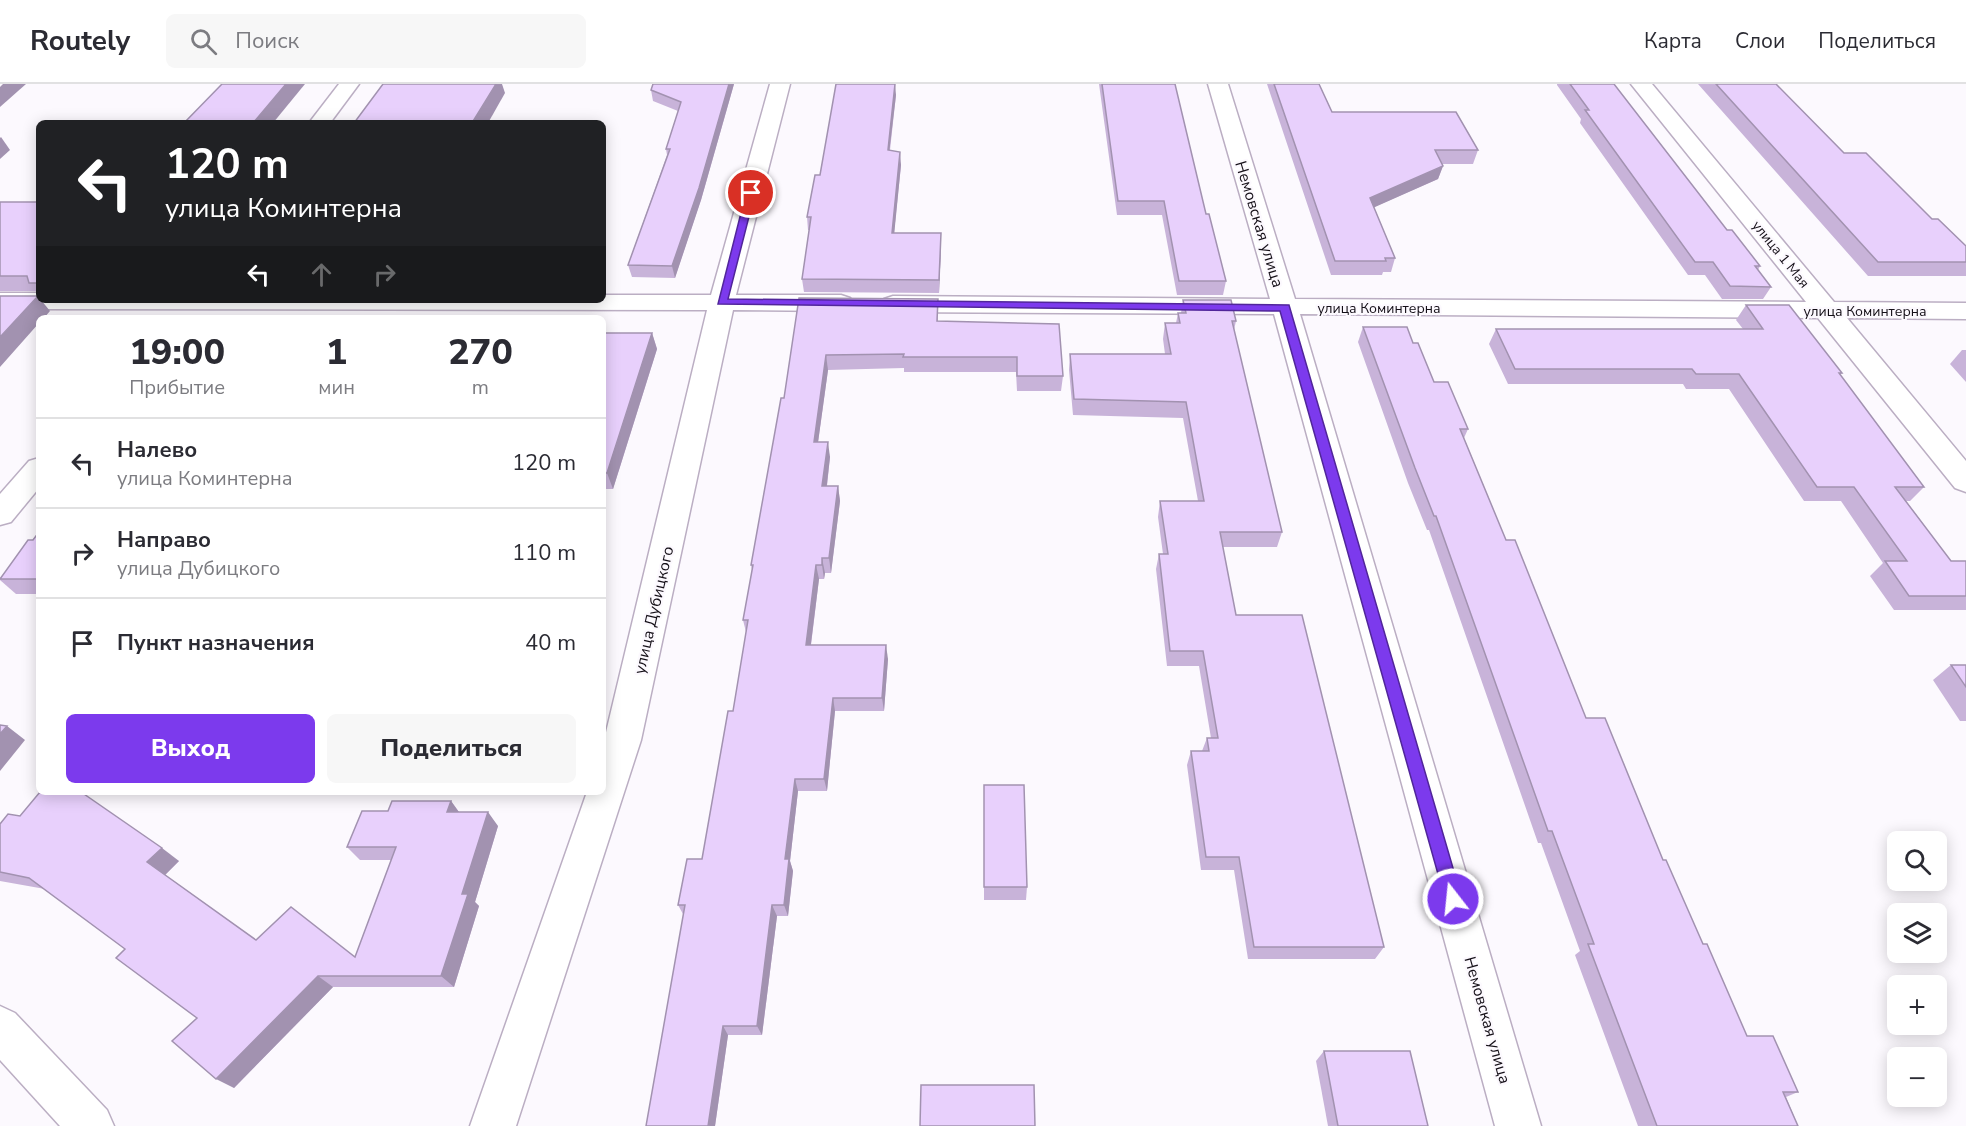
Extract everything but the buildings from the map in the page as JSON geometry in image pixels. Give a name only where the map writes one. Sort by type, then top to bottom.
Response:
[{"type":"street","points":[[321,120],[349,84]]},
{"type":"street","name":"улица Дубицкого","points":[[606,790],[623,740],[722,302],[780,84]]},
{"type":"street","name":"Немовская улица","points":[[1218,84],[1285,308],[1518,1126]]},
{"type":"street","name":"улица 1 Мая","points":[[1641,84],[1828,310],[1966,482]]},
{"type":"street","name":"улица Коминтерна","points":[[0,301],[36,301]]},
{"type":"street","name":"улица Коминтерна","points":[[606,302],[1966,311]]},
{"type":"street","points":[[168,315],[178,303]]},
{"type":"street","points":[[0,514],[36,472]]},
{"type":"street","name":"улица Дубицкого","points":[[493,1126],[604,795]]},
{"type":"street","points":[[0,1028],[91,1126]]},
{"type":"route","points":[[751,193],[722,302],[1285,308],[1453,899]]}]
